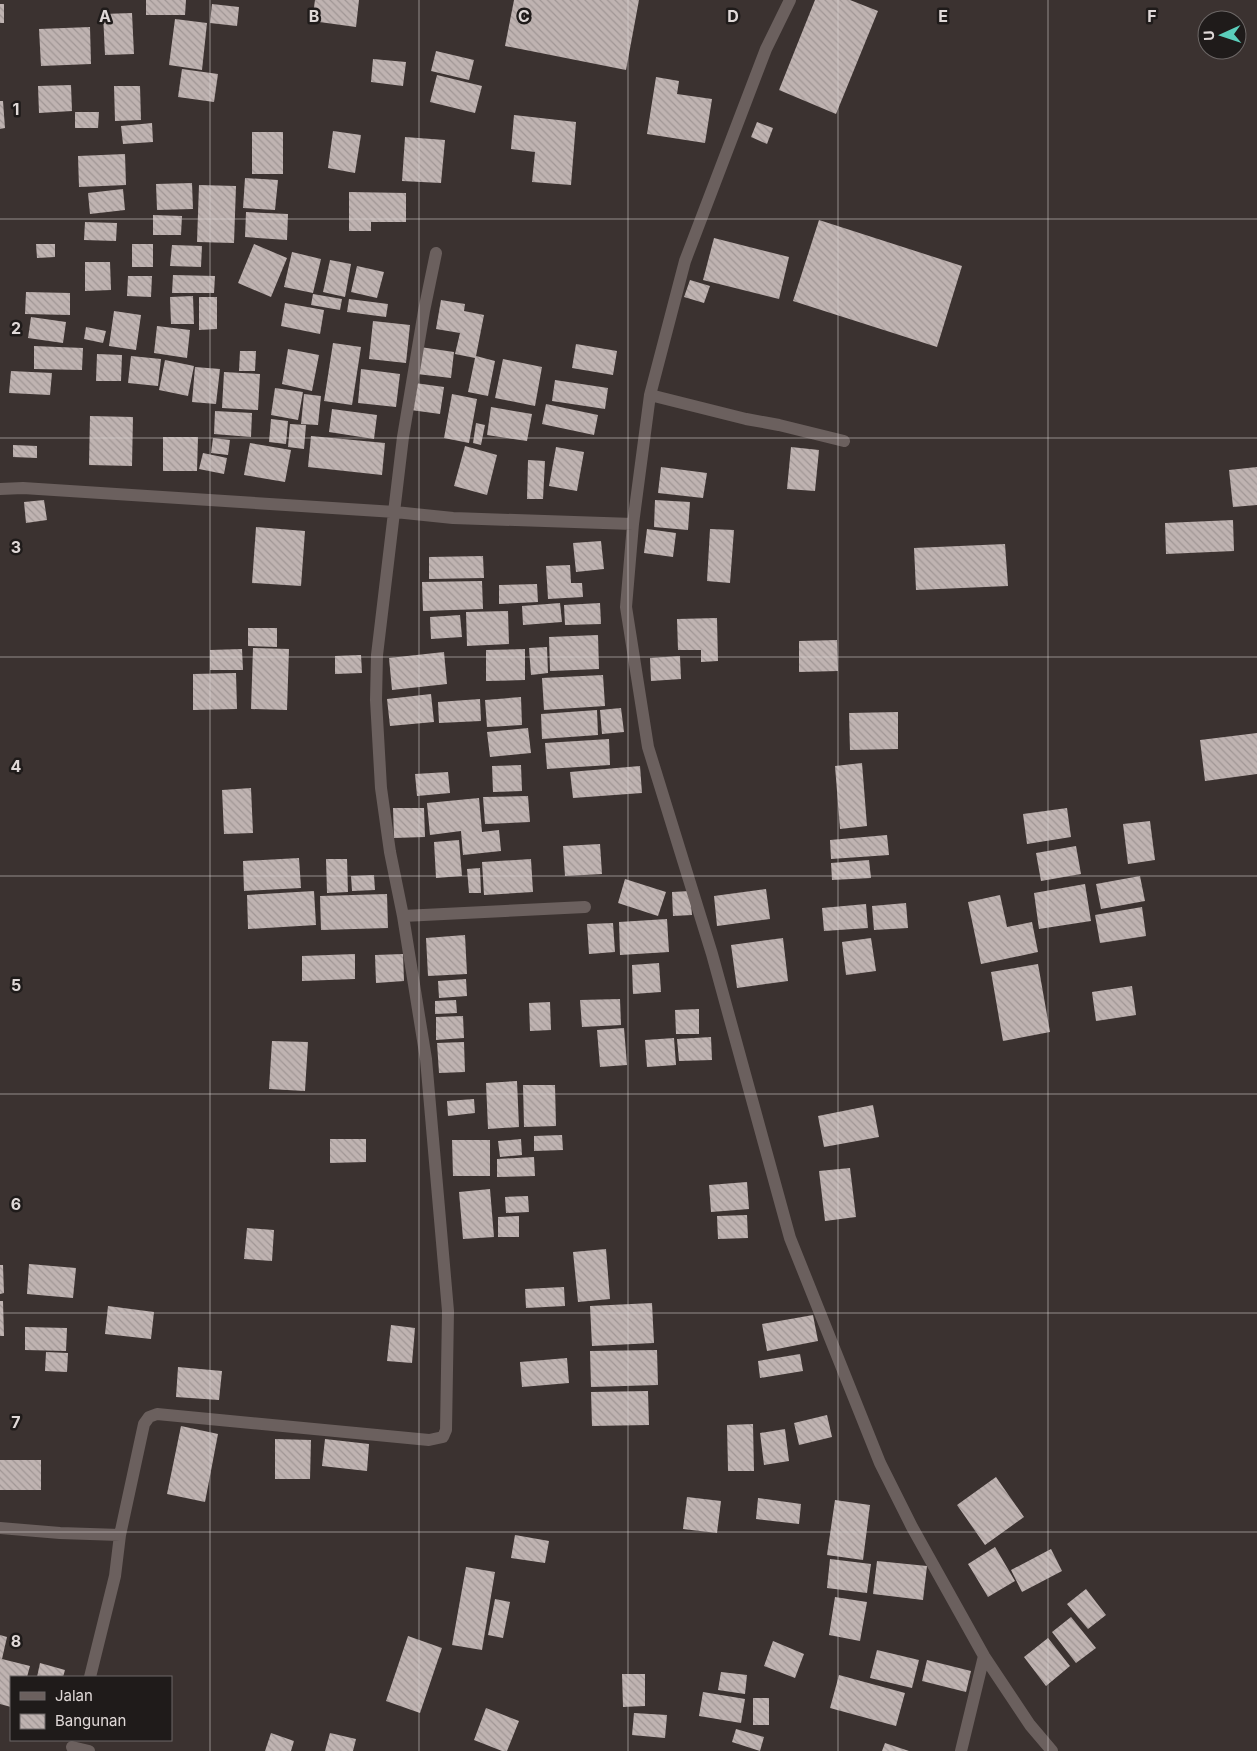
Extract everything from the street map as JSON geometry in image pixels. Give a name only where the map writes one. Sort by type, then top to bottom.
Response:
[{"type":"street","points":[[790,0],[766,48],[685,261],[650,395],[633,524],[626,607],[648,747],[712,954],[790,1238],[880,1463],[912,1527],[984,1656],[1030,1725],[1052,1751]]},
{"type":"street","points":[[90,1676],[115,1576],[120,1535],[144,1424],[152,1415],[167,1414],[429,1440],[443,1437],[446,1430],[448,1301],[426,1059],[403,916],[390,852],[381,788],[376,700],[377,654],[403,437],[424,311],[436,253]]},
{"type":"street","points":[[650,395],[844,441]]},
{"type":"street","points":[[0,489],[23,488],[395,512],[453,518],[633,524]]},
{"type":"street","points":[[403,916],[586,907]]},
{"type":"street","points":[[0,1528],[120,1535]]},
{"type":"street","points":[[961,1751],[984,1656]]},
{"type":"street","points":[[72,1746],[89,1751]]},
{"type":"building","points":[[146,0],[186,0],[185,15],[146,15]]},
{"type":"building","points":[[315,0],[359,0],[356,27],[312,21]]},
{"type":"building","points":[[514,0],[639,0],[626,70],[505,46]]},
{"type":"building","points":[[815,0],[850,0],[878,11],[836,114],[779,90]]},
{"type":"building","points":[[0,4],[4,4],[4,23],[0,23]]},
{"type":"building","points":[[212,4],[239,7],[237,26],[210,23]]},
{"type":"building","points":[[132,13],[134,54],[105,55],[103,14]]},
{"type":"building","points":[[175,19],[207,23],[202,70],[169,65]]},
{"type":"building","points":[[90,27],[91,64],[41,66],[39,29]]},
{"type":"building","points":[[436,51],[474,60],[469,80],[431,71]]},
{"type":"building","points":[[373,59],[406,62],[403,86],[371,82]]},
{"type":"building","points":[[182,69],[218,74],[214,102],[178,97]]},
{"type":"building","points":[[437,75],[482,86],[475,113],[430,102]]},
{"type":"building","points":[[656,77],[679,81],[677,94],[712,99],[705,143],[647,134]]},
{"type":"building","points":[[71,85],[72,111],[39,113],[38,86]]},
{"type":"building","points":[[114,86],[140,86],[141,120],[115,121]]},
{"type":"building","points":[[0,101],[3,101],[5,128],[0,129]]},
{"type":"building","points":[[75,112],[99,112],[98,128],[75,128]]},
{"type":"building","points":[[514,115],[576,122],[571,185],[532,182],[535,152],[511,149]]},
{"type":"building","points":[[757,122],[773,128],[767,144],[751,137]]},
{"type":"building","points":[[152,123],[153,142],[123,144],[121,126]]},
{"type":"building","points":[[333,131],[361,135],[355,173],[328,168]]},
{"type":"building","points":[[252,132],[283,132],[283,174],[252,174]]},
{"type":"building","points":[[405,137],[445,140],[441,183],[402,181]]},
{"type":"building","points":[[125,154],[126,185],[79,187],[78,156]]},
{"type":"building","points":[[245,178],[278,180],[275,210],[243,208]]},
{"type":"building","points":[[192,183],[193,209],[157,210],[156,184]]},
{"type":"building","points":[[199,185],[236,186],[234,243],[197,242]]},
{"type":"building","points":[[123,189],[125,210],[90,214],[88,193]]},
{"type":"building","points":[[349,192],[406,193],[406,222],[371,222],[371,231],[349,231]]},
{"type":"building","points":[[246,212],[288,214],[287,240],[245,237]]},
{"type":"building","points":[[153,215],[182,216],[181,235],[153,235]]},
{"type":"building","points":[[819,220],[962,266],[937,347],[793,301]]},
{"type":"building","points":[[85,222],[117,223],[116,241],[84,240]]},
{"type":"building","points":[[714,238],[789,257],[779,299],[703,280]]},
{"type":"building","points":[[36,244],[55,244],[55,257],[37,258]]},
{"type":"building","points":[[132,244],[153,244],[153,267],[132,267]]},
{"type":"building","points":[[254,244],[287,258],[271,297],[238,283]]},
{"type":"building","points":[[172,245],[202,246],[201,267],[170,266]]},
{"type":"building","points":[[292,252],[321,259],[313,293],[284,287]]},
{"type":"building","points":[[330,260],[351,264],[345,297],[323,292]]},
{"type":"building","points":[[85,262],[110,262],[111,290],[85,291]]},
{"type":"building","points":[[357,266],[384,272],[377,298],[351,292]]},
{"type":"building","points":[[173,275],[215,276],[214,293],[172,293]]},
{"type":"building","points":[[128,276],[152,276],[151,297],[127,296]]},
{"type":"building","points":[[690,280],[710,286],[704,303],[684,297]]},
{"type":"building","points":[[26,292],[70,293],[70,315],[25,314]]},
{"type":"building","points":[[313,294],[342,299],[340,310],[311,305]]},
{"type":"building","points":[[193,296],[194,324],[171,324],[170,297]]},
{"type":"building","points":[[199,297],[217,297],[217,329],[199,330]]},
{"type":"building","points":[[349,299],[388,304],[386,317],[347,312]]},
{"type":"building","points":[[441,300],[465,304],[464,311],[484,315],[476,356],[495,361],[488,396],[468,392],[475,358],[455,354],[460,333],[436,329]]},
{"type":"building","points":[[285,303],[324,310],[320,334],[281,326]]},
{"type":"building","points":[[114,311],[141,315],[136,350],[109,346]]},
{"type":"building","points":[[31,317],[66,322],[63,343],[28,338]]},
{"type":"building","points":[[373,321],[410,325],[406,363],[369,359]]},
{"type":"building","points":[[157,326],[190,330],[187,358],[154,353]]},
{"type":"building","points":[[86,327],[106,331],[103,343],[84,339]]},
{"type":"building","points":[[333,343],[361,347],[352,405],[324,401]]},
{"type":"building","points":[[576,344],[617,351],[613,375],[572,368]]},
{"type":"building","points":[[34,346],[83,348],[82,370],[34,369]]},
{"type":"building","points":[[420,347],[454,352],[451,378],[417,374]]},
{"type":"building","points":[[288,349],[319,355],[312,391],[282,384]]},
{"type":"building","points":[[240,351],[256,351],[255,371],[239,371]]},
{"type":"building","points":[[97,354],[122,355],[121,381],[96,381]]},
{"type":"building","points":[[131,356],[161,359],[158,386],[128,383]]},
{"type":"building","points":[[503,359],[542,367],[535,406],[495,398]]},
{"type":"building","points":[[165,360],[194,366],[188,396],[159,390]]},
{"type":"building","points":[[195,367],[220,369],[216,404],[192,402]]},
{"type":"building","points":[[361,369],[400,374],[396,407],[358,403]]},
{"type":"building","points":[[11,371],[52,373],[50,395],[9,393]]},
{"type":"building","points":[[224,372],[260,374],[258,410],[222,408]]},
{"type":"building","points":[[555,380],[608,388],[605,409],[552,401]]},
{"type":"building","points":[[415,383],[444,387],[440,414],[411,410]]},
{"type":"building","points":[[275,388],[303,392],[298,420],[271,415]]},
{"type":"building","points":[[304,394],[321,396],[318,425],[301,424]]},
{"type":"building","points":[[452,394],[477,399],[469,443],[444,438]]},
{"type":"building","points":[[546,404],[598,415],[594,435],[542,424]]},
{"type":"building","points":[[491,407],[532,414],[527,441],[487,435]]},
{"type":"building","points":[[332,409],[377,415],[374,439],[329,432]]},
{"type":"building","points":[[215,411],[252,413],[251,437],[214,434]]},
{"type":"building","points":[[90,416],[133,417],[132,466],[89,465]]},
{"type":"building","points":[[271,419],[288,421],[286,444],[269,442]]},
{"type":"building","points":[[476,423],[485,425],[481,445],[473,443]]},
{"type":"building","points":[[290,424],[306,425],[304,449],[288,447]]},
{"type":"building","points":[[311,436],[385,443],[382,475],[308,467]]},
{"type":"building","points":[[163,437],[198,437],[197,471],[163,471]]},
{"type":"building","points":[[213,438],[230,440],[228,455],[211,453]]},
{"type":"building","points":[[250,443],[291,450],[285,482],[244,475]]},
{"type":"building","points":[[13,445],[37,446],[37,458],[13,457]]},
{"type":"building","points":[[465,446],[497,455],[487,495],[454,486]]},
{"type":"building","points":[[556,447],[584,452],[577,491],[549,486]]},
{"type":"building","points":[[791,447],[819,450],[815,491],[787,489]]},
{"type":"building","points":[[203,453],[227,458],[224,474],[199,469]]},
{"type":"building","points":[[528,460],[545,461],[543,499],[527,499]]},
{"type":"building","points":[[661,467],[707,473],[703,498],[658,493]]},
{"type":"building","points":[[1257,467],[1257,505],[1233,507],[1229,470]]},
{"type":"building","points":[[44,500],[47,520],[26,523],[24,502]]},
{"type":"building","points":[[655,500],[690,502],[688,530],[654,527]]},
{"type":"building","points":[[1233,520],[1234,551],[1166,554],[1165,523]]},
{"type":"building","points":[[256,527],[305,531],[301,586],[252,583]]},
{"type":"building","points":[[647,529],[676,533],[673,557],[644,553]]},
{"type":"building","points":[[710,529],[734,530],[730,583],[707,581]]},
{"type":"building","points":[[601,541],[604,569],[576,572],[573,543]]},
{"type":"building","points":[[1005,544],[1008,586],[916,590],[914,548]]},
{"type":"building","points":[[483,556],[484,578],[429,579],[429,557]]},
{"type":"building","points":[[570,565],[571,583],[582,583],[583,597],[548,599],[546,566]]},
{"type":"building","points":[[482,581],[483,609],[423,611],[422,582]]},
{"type":"building","points":[[537,584],[538,602],[499,604],[499,585]]},
{"type":"building","points":[[560,603],[562,622],[523,625],[522,606]]},
{"type":"building","points":[[600,603],[601,624],[565,625],[564,605]]},
{"type":"building","points":[[508,611],[509,644],[467,646],[466,612]]},
{"type":"building","points":[[460,615],[462,637],[431,639],[430,617]]},
{"type":"building","points":[[717,618],[718,661],[701,662],[701,650],[678,650],[677,619]]},
{"type":"building","points":[[248,628],[277,628],[277,647],[248,646]]},
{"type":"building","points":[[598,635],[599,669],[550,671],[549,637]]},
{"type":"building","points":[[837,640],[838,671],[799,672],[799,641]]},
{"type":"building","points":[[547,647],[548,673],[531,675],[529,648]]},
{"type":"building","points":[[253,648],[289,649],[287,710],[251,709]]},
{"type":"building","points":[[242,649],[243,670],[210,670],[210,650]]},
{"type":"building","points":[[525,649],[525,680],[486,681],[486,650]]},
{"type":"building","points":[[444,652],[447,684],[392,690],[389,658]]},
{"type":"building","points":[[361,655],[362,673],[335,674],[335,656]]},
{"type":"building","points":[[680,656],[681,679],[651,681],[650,658]]},
{"type":"building","points":[[236,673],[237,709],[193,710],[193,674]]},
{"type":"building","points":[[603,675],[605,706],[544,710],[542,678]]},
{"type":"building","points":[[431,694],[434,722],[390,726],[387,699]]},
{"type":"building","points":[[521,697],[522,725],[487,727],[485,700]]},
{"type":"building","points":[[480,699],[481,721],[439,723],[438,702]]},
{"type":"building","points":[[621,708],[624,732],[602,734],[600,710]]},
{"type":"building","points":[[597,710],[598,735],[542,739],[541,714]]},
{"type":"building","points":[[898,712],[898,749],[850,750],[849,713]]},
{"type":"building","points":[[528,728],[531,753],[490,757],[487,732]]},
{"type":"building","points":[[1257,733],[1257,774],[1205,781],[1200,740]]},
{"type":"building","points":[[609,739],[610,765],[547,769],[545,743]]},
{"type":"building","points":[[862,763],[867,826],[840,829],[835,766]]},
{"type":"building","points":[[521,765],[522,791],[493,792],[492,766]]},
{"type":"building","points":[[640,766],[642,793],[573,798],[570,772]]},
{"type":"building","points":[[448,772],[450,793],[417,796],[415,774]]},
{"type":"building","points":[[251,788],[253,833],[224,834],[222,790]]},
{"type":"building","points":[[528,796],[530,822],[485,824],[483,797]]},
{"type":"building","points":[[479,798],[482,832],[499,830],[501,851],[463,855],[461,831],[430,835],[427,803]]},
{"type":"building","points":[[393,808],[424,808],[425,837],[394,838]]},
{"type":"building","points":[[1067,808],[1071,837],[1027,844],[1023,814]]},
{"type":"building","points":[[1150,821],[1155,860],[1128,864],[1123,824]]},
{"type":"building","points":[[887,835],[889,855],[831,859],[830,840]]},
{"type":"building","points":[[459,840],[462,876],[436,878],[434,842]]},
{"type":"building","points":[[600,844],[602,874],[565,876],[563,846]]},
{"type":"building","points":[[1076,846],[1081,874],[1041,881],[1036,853]]},
{"type":"building","points":[[299,858],[301,888],[244,891],[243,861]]},
{"type":"building","points":[[326,859],[347,859],[348,892],[327,893]]},
{"type":"building","points":[[531,859],[533,892],[484,895],[482,862]]},
{"type":"building","points":[[869,860],[871,878],[832,880],[831,863]]},
{"type":"building","points":[[480,868],[481,893],[469,893],[467,869]]},
{"type":"building","points":[[374,875],[375,890],[352,891],[351,876]]},
{"type":"building","points":[[1140,876],[1145,901],[1101,909],[1096,884]]},
{"type":"building","points":[[625,879],[666,892],[658,916],[618,903]]},
{"type":"building","points":[[1085,884],[1091,921],[1039,929],[1034,893]]},
{"type":"building","points":[[766,889],[770,919],[717,926],[714,896]]},
{"type":"building","points":[[314,891],[316,925],[248,929],[247,895]]},
{"type":"building","points":[[690,891],[692,915],[673,916],[672,892]]},
{"type":"building","points":[[387,894],[388,928],[321,930],[320,896]]},
{"type":"building","points":[[1000,895],[1007,927],[1032,922],[1038,952],[981,964],[968,902]]},
{"type":"building","points":[[906,903],[908,928],[874,930],[872,906]]},
{"type":"building","points":[[866,904],[868,928],[824,931],[822,908]]},
{"type":"building","points":[[1142,907],[1146,936],[1100,943],[1095,915]]},
{"type":"building","points":[[667,919],[669,952],[620,955],[619,922]]},
{"type":"building","points":[[613,923],[615,952],[589,954],[587,924]]},
{"type":"building","points":[[465,935],[467,974],[428,976],[426,938]]},
{"type":"building","points":[[783,938],[788,981],[737,988],[731,945]]},
{"type":"building","points":[[871,938],[876,971],[846,975],[842,942]]},
{"type":"building","points":[[355,954],[355,979],[302,981],[302,956]]},
{"type":"building","points":[[403,954],[404,981],[376,983],[375,955]]},
{"type":"building","points":[[659,963],[661,992],[633,994],[632,965]]},
{"type":"building","points":[[1038,964],[1050,1032],[1003,1041],[991,972]]},
{"type":"building","points":[[466,979],[467,996],[439,998],[438,981]]},
{"type":"building","points":[[1132,986],[1136,1015],[1096,1021],[1092,992]]},
{"type":"building","points":[[620,999],[621,1025],[582,1027],[580,1000]]},
{"type":"building","points":[[456,1000],[457,1013],[435,1014],[435,1001]]},
{"type":"building","points":[[550,1002],[551,1030],[530,1031],[529,1003]]},
{"type":"building","points":[[699,1009],[699,1034],[676,1034],[675,1010]]},
{"type":"building","points":[[463,1016],[464,1038],[436,1040],[436,1017]]},
{"type":"building","points":[[624,1028],[627,1065],[600,1067],[597,1030]]},
{"type":"building","points":[[711,1037],[712,1060],[679,1061],[677,1039]]},
{"type":"building","points":[[674,1038],[676,1065],[647,1067],[645,1040]]},
{"type":"building","points":[[272,1041],[308,1042],[305,1091],[269,1089]]},
{"type":"building","points":[[464,1042],[465,1072],[439,1073],[437,1043]]},
{"type":"building","points":[[517,1081],[519,1127],[488,1129],[486,1083]]},
{"type":"building","points":[[523,1085],[555,1085],[556,1126],[524,1127]]},
{"type":"building","points":[[474,1099],[475,1113],[448,1116],[447,1101]]},
{"type":"building","points":[[873,1105],[879,1137],[824,1147],[818,1116]]},
{"type":"building","points":[[562,1135],[563,1150],[534,1151],[534,1136]]},
{"type":"building","points":[[330,1139],[366,1139],[366,1162],[330,1163]]},
{"type":"building","points":[[521,1139],[522,1155],[500,1157],[498,1141]]},
{"type":"building","points":[[452,1140],[490,1140],[490,1176],[453,1176]]},
{"type":"building","points":[[534,1157],[535,1176],[497,1177],[497,1159]]},
{"type":"building","points":[[850,1168],[856,1217],[825,1221],[819,1171]]},
{"type":"building","points":[[747,1182],[749,1209],[711,1212],[709,1185]]},
{"type":"building","points":[[490,1189],[494,1237],[463,1239],[459,1192]]},
{"type":"building","points":[[528,1196],[529,1212],[506,1213],[505,1197]]},
{"type":"building","points":[[747,1215],[748,1238],[718,1239],[717,1216]]},
{"type":"building","points":[[519,1216],[519,1237],[498,1237],[498,1217]]},
{"type":"building","points":[[247,1228],[274,1230],[272,1261],[244,1259]]},
{"type":"building","points":[[606,1249],[610,1299],[578,1302],[573,1252]]},
{"type":"building","points":[[29,1264],[76,1268],[73,1298],[27,1294]]},
{"type":"building","points":[[0,1265],[3,1265],[4,1293],[0,1294]]},
{"type":"building","points":[[564,1287],[565,1306],[526,1308],[525,1289]]},
{"type":"building","points":[[0,1301],[3,1301],[4,1336],[0,1336]]},
{"type":"building","points":[[652,1303],[654,1343],[592,1346],[590,1306]]},
{"type":"building","points":[[108,1306],[154,1312],[151,1339],[105,1334]]},
{"type":"building","points":[[813,1315],[818,1341],[767,1351],[762,1324]]},
{"type":"building","points":[[391,1325],[415,1328],[412,1363],[387,1361]]},
{"type":"building","points":[[25,1327],[67,1328],[66,1351],[25,1350]]},
{"type":"building","points":[[657,1350],[658,1385],[591,1387],[590,1351]]},
{"type":"building","points":[[46,1352],[68,1353],[67,1372],[45,1371]]},
{"type":"building","points":[[800,1354],[803,1371],[760,1378],[758,1361]]},
{"type":"building","points":[[567,1358],[569,1383],[522,1387],[520,1362]]},
{"type":"building","points":[[178,1367],[222,1371],[219,1400],[176,1397]]},
{"type":"building","points":[[648,1391],[649,1425],[592,1426],[591,1392]]},
{"type":"building","points":[[827,1415],[832,1437],[799,1445],[794,1423]]},
{"type":"building","points":[[753,1424],[754,1471],[728,1471],[727,1425]]},
{"type":"building","points":[[181,1426],[218,1434],[205,1502],[167,1494]]},
{"type":"building","points":[[785,1429],[789,1461],[764,1465],[760,1433]]},
{"type":"building","points":[[275,1439],[311,1440],[310,1479],[275,1479]]},
{"type":"building","points":[[325,1439],[369,1444],[367,1471],[322,1466]]},
{"type":"building","points":[[0,1460],[41,1460],[41,1490],[0,1490]]},
{"type":"building","points":[[996,1477],[1024,1517],[985,1545],[957,1505]]},
{"type":"building","points":[[687,1497],[721,1501],[717,1533],[683,1529]]},
{"type":"building","points":[[758,1498],[801,1504],[799,1524],[756,1519]]},
{"type":"building","points":[[835,1500],[870,1505],[863,1560],[827,1555]]},
{"type":"building","points":[[515,1535],[549,1541],[545,1563],[511,1558]]},
{"type":"building","points":[[995,1547],[1015,1581],[988,1597],[968,1564]]},
{"type":"building","points":[[1051,1549],[1062,1571],[1022,1592],[1011,1570]]},
{"type":"building","points":[[830,1559],[871,1564],[867,1593],[827,1588]]},
{"type":"building","points":[[877,1561],[927,1566],[923,1600],[873,1594]]},
{"type":"building","points":[[466,1567],[495,1572],[482,1650],[452,1645]]},
{"type":"building","points":[[1086,1589],[1106,1615],[1088,1629],[1067,1604]]},
{"type":"building","points":[[835,1597],[867,1602],[860,1641],[829,1635]]},
{"type":"building","points":[[495,1599],[510,1602],[503,1638],[488,1635]]},
{"type":"building","points":[[1071,1617],[1096,1648],[1076,1663],[1052,1632]]},
{"type":"building","points":[[0,1635],[7,1637],[2,1659],[30,1666],[27,1676],[10,1676],[10,1707],[0,1704]]},
{"type":"building","points":[[408,1636],[442,1648],[420,1713],[386,1701]]},
{"type":"building","points":[[1048,1638],[1070,1666],[1046,1686],[1024,1657]]},
{"type":"building","points":[[773,1641],[804,1654],[795,1678],[764,1666]]},
{"type":"building","points":[[877,1650],[919,1660],[912,1688],[870,1678]]},
{"type":"building","points":[[927,1660],[971,1671],[966,1692],[922,1681]]},
{"type":"building","points":[[40,1663],[65,1670],[63,1676],[37,1676]]},
{"type":"building","points":[[721,1672],[747,1675],[745,1694],[718,1690]]},
{"type":"building","points":[[622,1674],[645,1674],[645,1706],[623,1707]]},
{"type":"building","points":[[839,1675],[905,1693],[896,1726],[830,1708]]},
{"type":"building","points":[[703,1692],[745,1699],[741,1723],[699,1716]]},
{"type":"building","points":[[753,1698],[769,1698],[769,1725],[753,1725]]},
{"type":"building","points":[[486,1708],[519,1721],[507,1751],[502,1751],[474,1740]]},
{"type":"building","points":[[634,1713],[667,1715],[665,1738],[632,1735]]},
{"type":"building","points":[[736,1729],[764,1737],[760,1751],[732,1742]]},
{"type":"building","points":[[271,1733],[294,1741],[291,1751],[265,1751]]},
{"type":"building","points":[[330,1733],[356,1739],[353,1751],[325,1751]]},
{"type":"building","points":[[885,1743],[909,1751],[882,1751]]}]
